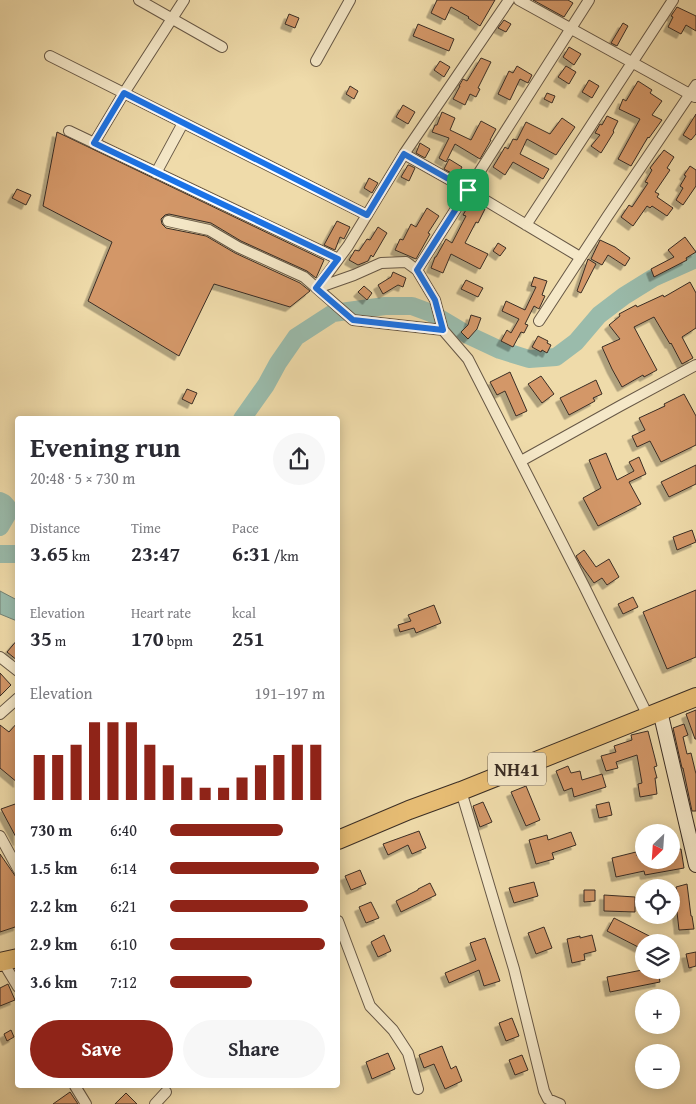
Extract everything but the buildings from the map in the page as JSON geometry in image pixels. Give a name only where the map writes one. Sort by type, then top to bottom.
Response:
[{"type":"highway","name":"NH41","points":[[340,839],[696,697]]},
{"type":"street","points":[[139,0],[222,47]]},
{"type":"street","points":[[94,143],[184,0]]},
{"type":"street","points":[[316,61],[350,0]]},
{"type":"street","points":[[316,288],[348,246],[404,154],[509,0]]},
{"type":"street","points":[[519,0],[632,62],[694,92],[580,257],[539,321]]},
{"type":"street","points":[[417,270],[590,0]]},
{"type":"street","points":[[526,225],[673,0]]},
{"type":"street","points":[[50,56],[367,215]]},
{"type":"street","points":[[156,173],[183,123]]},
{"type":"street","points":[[69,131],[338,259]]},
{"type":"street","points":[[404,154],[580,257]]},
{"type":"street","points":[[168,222],[209,230],[238,247],[304,277],[353,320],[443,330]]},
{"type":"street","points":[[316,288],[354,276],[381,262],[406,262],[417,270],[435,300],[443,330],[468,359],[654,714],[692,832],[696,865]]},
{"type":"street","points":[[521,462],[696,365]]},
{"type":"street","points":[[0,657],[15,669]]},
{"type":"street","points":[[0,714],[15,701]]},
{"type":"street","points":[[461,791],[514,969],[544,1091],[548,1098],[560,1104]]},
{"type":"street","points":[[0,836],[15,864]]},
{"type":"street","points":[[340,925],[370,1006],[393,1030],[408,1053],[418,1090]]},
{"type":"street","points":[[7,961],[15,980]]},
{"type":"street","points":[[77,1088],[86,1104]]},
{"type":"street","points":[[155,1104],[166,1092]]},
{"type":"shaded area","points":[[0,591],[15,599],[15,620],[0,614]]},
{"type":"waterway","points":[[244,416],[296,337],[333,313],[385,306],[412,306],[431,313],[468,335],[500,350],[529,359],[556,357],[576,342],[599,315],[624,296],[653,278],[696,259]]},
{"type":"waterway","points":[[0,501],[10,510],[0,527]]},
{"type":"waterway","points":[[0,554],[15,554]]},
{"type":"route","points":[[124,93],[367,215],[404,154],[468,190],[417,270],[435,300],[443,330],[353,320],[316,288],[338,259],[94,143],[124,93]]}]
